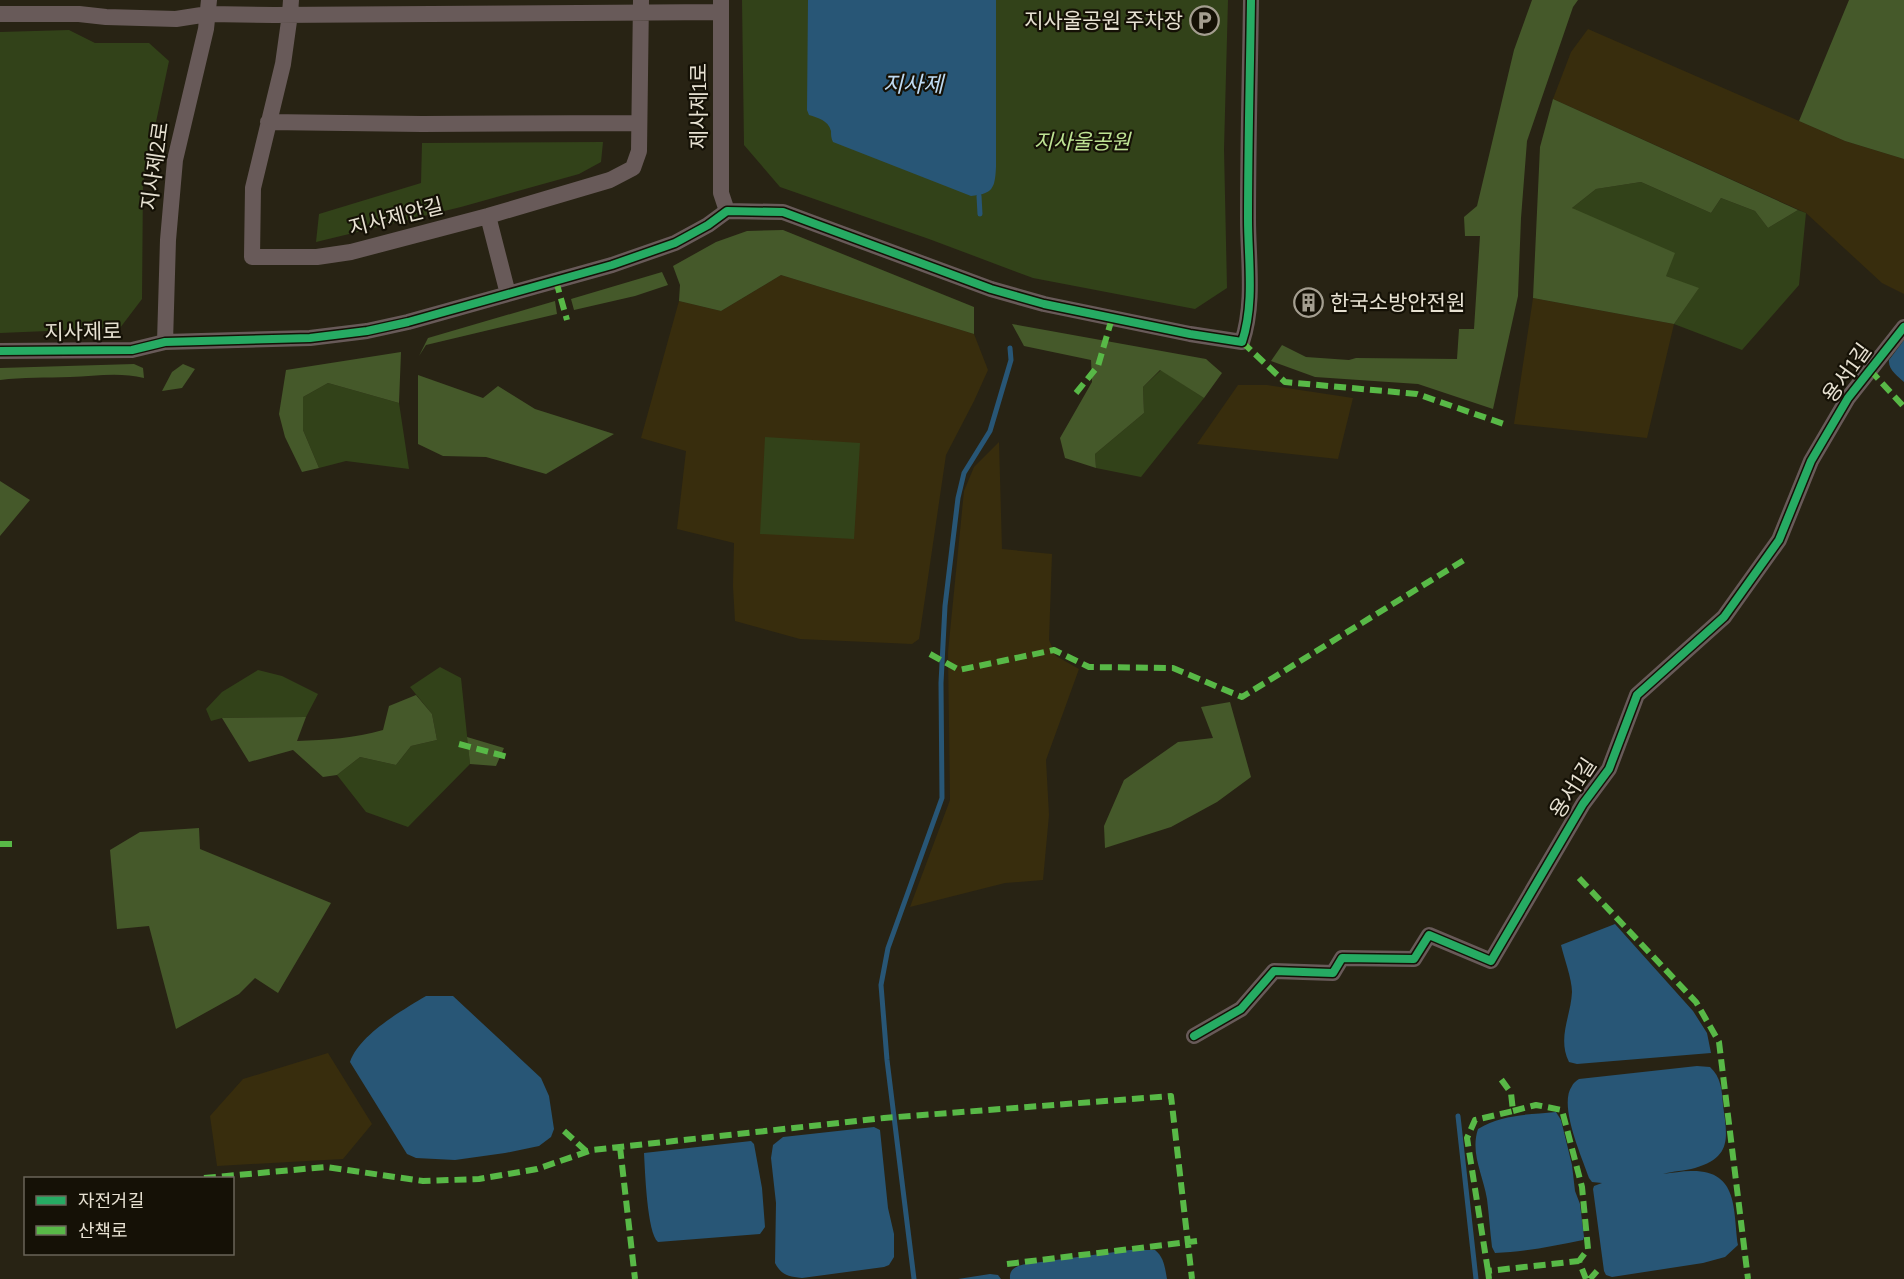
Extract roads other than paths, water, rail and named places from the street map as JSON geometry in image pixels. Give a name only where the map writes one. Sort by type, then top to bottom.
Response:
[{"type":"street","points":[[727,211],[783,212],[991,289],[1026,299],[1190,334],[1242,342],[1248,323],[1249,304],[1251,0]]},
{"type":"street","points":[[0,14],[79,14],[176,19],[208,7],[722,6]]},
{"type":"street","name":"제사제1로","points":[[722,6],[721,193],[727,211]]},
{"type":"street","name":"지사제2로","points":[[165,342],[168,240],[175,160],[206,29],[208,7]]},
{"type":"street","name":"지사제안길","points":[[290,7],[283,64],[253,188],[252,257],[317,257],[351,252],[488,216],[610,180],[633,168],[639,151],[641,7]]},
{"type":"street","points":[[268,122],[639,123]]},
{"type":"street","name":"지사제로","points":[[0,351],[132,350],[165,342],[310,338],[367,331],[408,322],[612,265],[675,243],[708,225],[727,211]]},
{"type":"street","points":[[488,216],[508,294]]},
{"type":"street","name":"용서1길","points":[[1194,1036],[1240,1010],[1274,971],[1333,973],[1342,958],[1414,959],[1429,934],[1491,961],[1583,804],[1609,769],[1637,695],[1724,617],[1779,540],[1811,462],[1848,398],[1904,327]]},
{"type":"water","name":"지사제","points":[[808,0],[996,0],[996,167],[995,180],[991,189],[984,194],[971,196],[833,142],[828,124],[809,115],[807,110]]},
{"type":"water","points":[[1904,340],[1904,382],[1892,370],[1889,360]]},
{"type":"water","points":[[1615,924],[1693,1011],[1707,1033],[1711,1053],[1577,1064],[1569,1062],[1564,1036],[1572,987],[1561,945]]},
{"type":"water","points":[[426,996],[453,996],[541,1078],[549,1096],[554,1129],[551,1137],[539,1146],[455,1160],[416,1158],[407,1154],[350,1062],[362,1042],[371,1033],[393,1016]]},
{"type":"water","points":[[1697,1066],[1710,1067],[1719,1079],[1726,1126],[1725,1144],[1716,1158],[1707,1163],[1691,1169],[1663,1174],[1691,1171],[1707,1172],[1718,1177],[1731,1194],[1738,1245],[1725,1257],[1703,1263],[1612,1277],[1606,1275],[1593,1189],[1594,1186],[1602,1183],[1592,1182],[1589,1178],[1569,1118],[1568,1095],[1572,1085],[1579,1079]]},
{"type":"water","points":[[1556,1112],[1561,1120],[1572,1165],[1575,1191],[1580,1204],[1583,1240],[1528,1250],[1495,1253],[1492,1247],[1487,1199],[1476,1155],[1478,1129],[1506,1118]]},
{"type":"water","points":[[874,1127],[880,1130],[888,1208],[894,1234],[894,1257],[889,1265],[884,1267],[802,1278],[783,1273],[775,1263],[776,1203],[771,1158],[773,1145],[783,1137]]},
{"type":"water","points":[[751,1141],[754,1144],[762,1188],[765,1227],[760,1234],[658,1242],[651,1227],[644,1153]]},
{"type":"water","points":[[1130,1250],[1155,1250],[1162,1259],[1167,1279],[1010,1279],[1012,1270],[1023,1265]]},
{"type":"water","points":[[998,1275],[1001,1279],[958,1279]]},
{"type":"waterway","points":[[979,196],[980,214]]},
{"type":"waterway","points":[[914,1279],[887,1060],[881,985],[888,948],[942,798],[941,683],[945,606],[958,498],[964,473],[990,431],[1011,360],[1010,348]]},
{"type":"waterway","points":[[1458,1116],[1476,1279]]},
{"type":"place","name":"지사울공원 주차장","points":[[1204,21]]},
{"type":"place","name":"한국소방안전원","points":[[1309,303]]},
{"type":"park label","name":"지사울공원","points":[[1082,142]]}]
